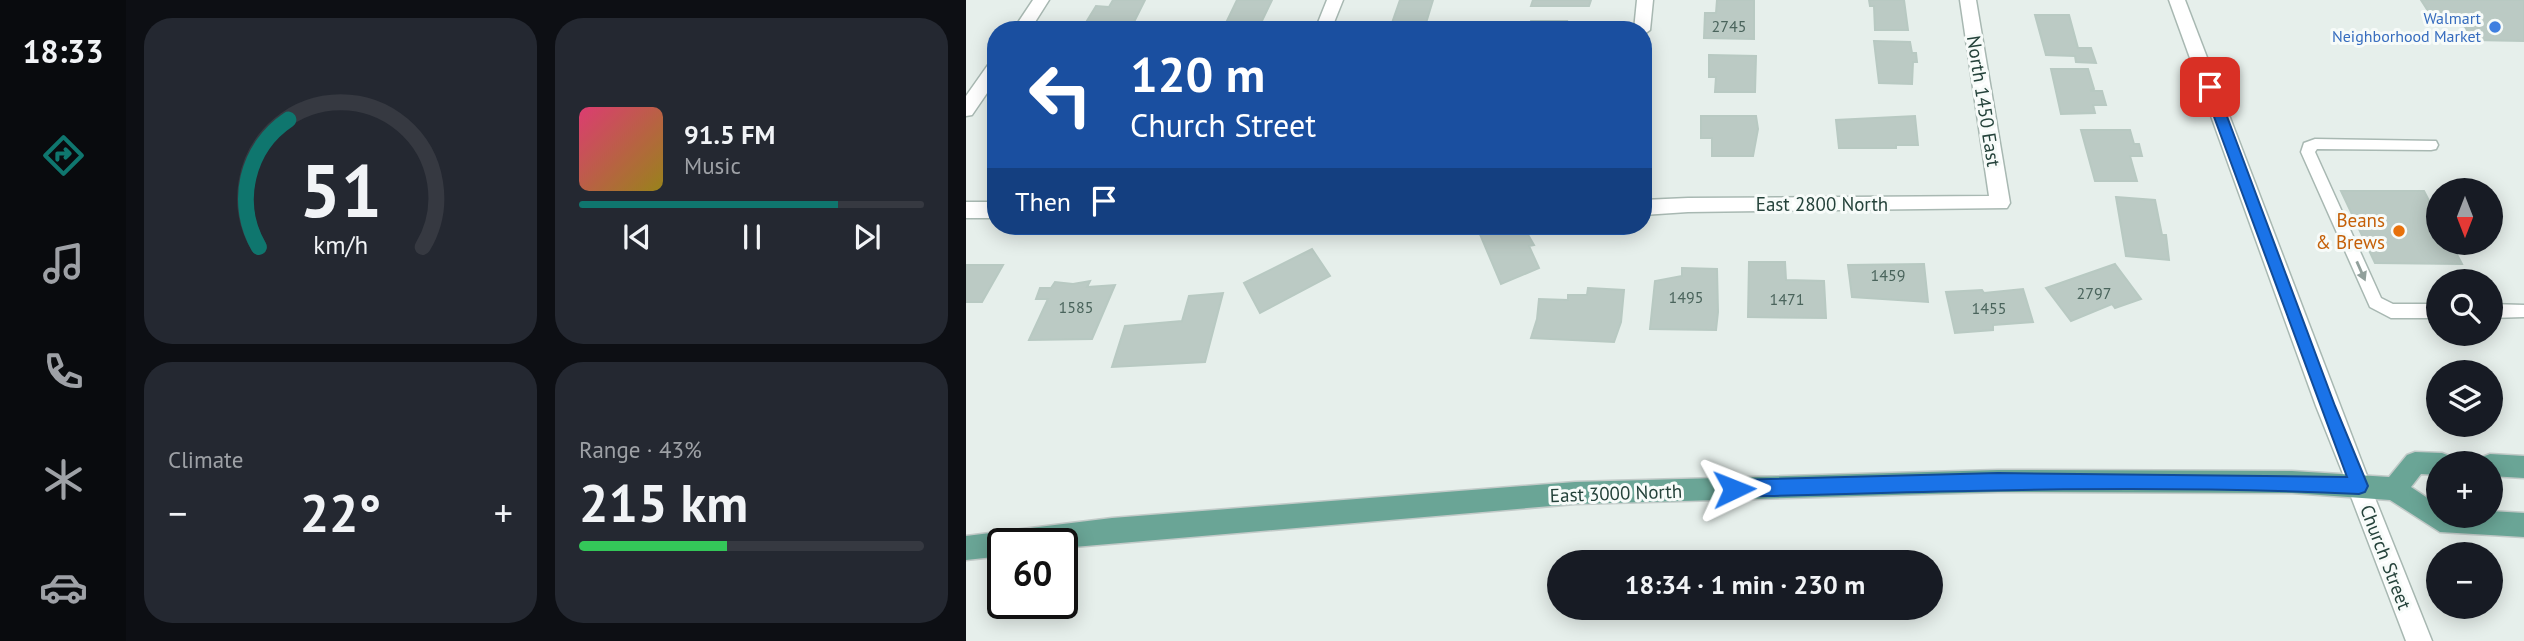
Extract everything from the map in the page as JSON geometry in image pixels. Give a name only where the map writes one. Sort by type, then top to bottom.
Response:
[{"type":"main road","points":[[2394,489],[2415,463],[2426,463]]},
{"type":"main road","points":[[2503,466],[2524,467]]},
{"type":"main road","name":"East 3000 North","points":[[966,548],[1112,530],[1575,493],[1998,481],[2291,482],[2359,486],[2394,489],[2440,520],[2524,525]]},
{"type":"street","points":[[1027,21],[1041,0]]},
{"type":"street","points":[[1327,21],[1335,0]]},
{"type":"street","points":[[1643,21],[1645,0]]},
{"type":"street","name":"North 1450 East","points":[[1968,0],[2000,203]]},
{"type":"street","name":"Church Street","points":[[2177,0],[2327,406],[2419,641]]},
{"type":"street","points":[[966,110],[987,79]]},
{"type":"street","name":"East 2800 North","points":[[1652,207],[2000,203]]},
{"type":"street","points":[[966,210],[987,210]]},
{"type":"lane","points":[[2426,311],[2391,311],[2375,302],[2308,152],[2309,147],[2315,145],[2431,145]]},
{"type":"lane","points":[[2503,311],[2521,311]]},
{"type":"building","points":[[1113,0],[1145,0],[1134,21],[1087,21],[1096,6],[1109,7]]},
{"type":"building","points":[[1237,0],[1272,0],[1262,21],[1227,21]]},
{"type":"building","points":[[1400,0],[1433,0],[1427,21],[1393,21]]},
{"type":"building","points":[[1533,0],[1591,0],[1589,6],[1531,6]]},
{"type":"building","points":[[1717,0],[1754,0],[1754,39],[1704,38],[1705,13],[1716,13]]},
{"type":"building","points":[[1869,0],[1904,0],[1908,30],[1875,30],[1874,6],[1870,6]]},
{"type":"building","name":"Walmart Neighborhood Market","points":[[2421,0],[2524,0],[2524,41],[2473,40],[2457,14],[2430,14]]},
{"type":"building","points":[[2035,15],[2069,15],[2078,48],[2091,48],[2096,63],[2076,62],[2075,56],[2046,55]]},
{"type":"building","points":[[1874,41],[1910,42],[1917,62],[1913,62],[1912,84],[1879,83]]},
{"type":"building","points":[[1709,55],[1756,56],[1755,92],[1715,92],[1716,77],[1709,77]]},
{"type":"building","points":[[2051,69],[2088,69],[2094,89],[2090,91],[2102,91],[2106,105],[2093,105],[2095,113],[2061,114]]},
{"type":"building","points":[[1701,116],[1756,116],[1758,129],[1753,156],[1712,156],[1712,138],[1701,138]]},
{"type":"building","points":[[1915,116],[1918,145],[1896,145],[1896,148],[1839,148],[1836,120]]},
{"type":"building","points":[[2081,130],[2130,130],[2134,144],[2139,144],[2142,156],[2130,156],[2137,181],[2095,181]]},
{"type":"building","name":"Beans & Brews","points":[[2341,191],[2424,191],[2426,256],[2458,256],[2462,264],[2375,263]]},
{"type":"building","points":[[2116,197],[2155,200],[2162,235],[2166,235],[2169,260],[2126,256]]},
{"type":"building","points":[[1480,235],[1528,235],[1534,245],[1529,246],[1539,268],[1501,284]]},
{"type":"building","points":[[1312,249],[1330,276],[1260,313],[1244,283]]},
{"type":"building","points":[[1749,262],[1785,262],[1786,280],[1824,281],[1826,318],[1748,317]]},
{"type":"building","points":[[1924,264],[1928,302],[1852,297],[1848,265]]},
{"type":"building","points":[[2115,264],[2141,299],[2115,308],[2112,304],[2071,321],[2046,288]]},
{"type":"building","points":[[966,265],[1003,265],[982,302],[966,302]]},
{"type":"building","points":[[1682,268],[1717,269],[1716,330],[1650,329],[1655,281],[1682,276]]},
{"type":"building","points":[[1090,281],[1087,287],[1115,285],[1092,339],[1029,340],[1048,299],[1036,299],[1040,288],[1051,288],[1055,282],[1073,284]]},
{"type":"building","points":[[1588,288],[1624,290],[1621,322],[1614,342],[1531,338],[1539,299],[1568,300],[1568,295],[1587,295]]},
{"type":"building","points":[[2023,289],[2033,322],[1993,325],[1993,330],[1955,333],[1946,292],[1982,290],[1984,293]]},
{"type":"building","points":[[1223,293],[1205,362],[1112,367],[1125,326],[1182,321],[1189,296]]},
{"type":"place","name":"Walmart Neighborhood Market","points":[[2495,27]]},
{"type":"place","name":"Beans & Brews","points":[[2399,231]]},
{"type":"route","points":[[1734,489],[1998,481],[2291,482],[2359,486],[2210,87]]}]
